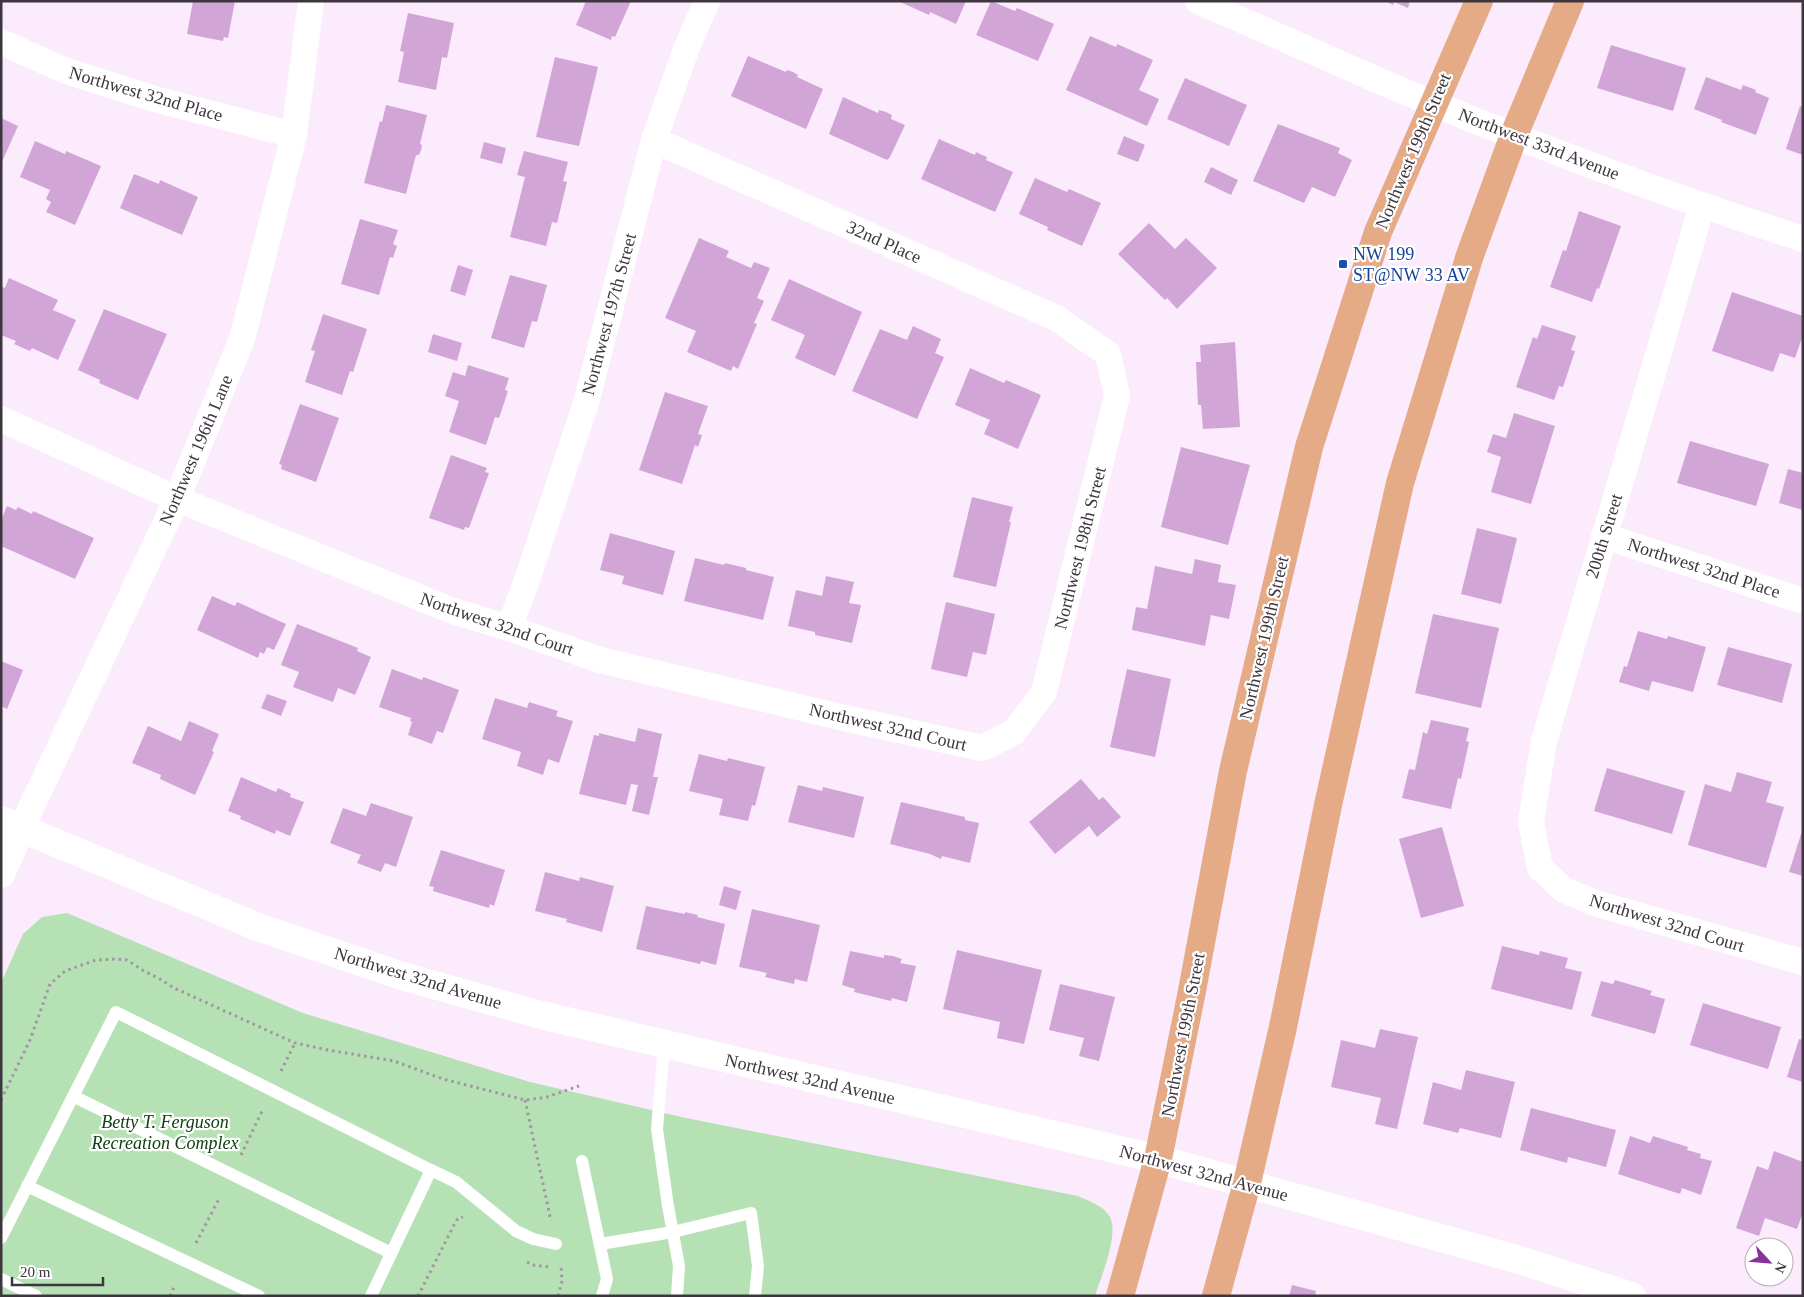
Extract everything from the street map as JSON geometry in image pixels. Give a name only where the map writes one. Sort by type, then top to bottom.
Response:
[{"type":"main road","name":"Northwest 199th Street","points":[[1120,1296],[1158,1159],[1233,771],[1309,448],[1378,232],[1479,1]]},
{"type":"main road","points":[[1216,1296],[1247,1183],[1283,1027],[1328,805],[1400,483],[1470,255],[1514,135],[1570,1]]},
{"type":"street","name":"Northwest 196th Lane","points":[[1,874],[11,825],[177,499],[242,339],[294,135],[311,1]]},
{"type":"street","name":"Northwest 197th Street","points":[[509,628],[526,583],[586,403],[654,140],[687,46],[707,1]]},
{"type":"street","name":"Northwest 33rd Avenue","points":[[1198,1],[1433,103],[1514,135],[1702,206],[1803,239]]},
{"type":"street","name":"Northwest 32nd Place","points":[[1,42],[66,71],[158,100],[294,135]]},
{"type":"street","name":"32nd Place","points":[[654,140],[1056,318],[1108,354]]},
{"type":"street","name":"200th Street","points":[[1540,868],[1531,822],[1544,741],[1702,206]]},
{"type":"street","name":"Northwest 198th Street","points":[[1014,732],[1044,692],[1117,396],[1108,354]]},
{"type":"street","name":"Northwest 32nd Court","points":[[1,419],[177,499],[453,611],[509,628],[600,660],[849,720],[982,748],[1014,732]]},
{"type":"street","name":"Northwest 32nd Place","points":[[1604,536],[1803,601]]},
{"type":"street","name":"Northwest 32nd Avenue","points":[[11,825],[258,927],[375,967],[540,1015],[1158,1159],[1516,1259],[1632,1296]]},
{"type":"street","name":"Northwest 32nd Court","points":[[1540,868],[1564,890],[1598,904],[1803,962]]},
{"type":"lane","points":[[1,1238],[116,1012],[456,1182],[516,1231],[556,1244]]},
{"type":"lane","points":[[664,1045],[657,1129],[680,1266],[677,1296]]},
{"type":"lane","points":[[72,1096],[391,1253]]},
{"type":"lane","points":[[582,1161],[607,1279],[602,1296]]},
{"type":"lane","points":[[370,1296],[431,1170]]},
{"type":"lane","points":[[27,1186],[259,1296]]},
{"type":"lane","points":[[600,1244],[673,1232],[751,1213],[758,1266],[755,1296]]},
{"type":"lane","points":[[1,1279],[36,1296]]},
{"type":"path","points":[[1,1100],[30,1040],[50,984],[65,971],[96,960],[118,959],[127,960],[174,988],[295,1042],[328,1050],[394,1061],[443,1079],[525,1100],[547,1097],[579,1086]]},
{"type":"path","points":[[280,1074],[295,1042]]},
{"type":"path","points":[[525,1100],[552,1225]]},
{"type":"path","points":[[238,1161],[263,1108]]},
{"type":"path","points":[[193,1250],[220,1197]]},
{"type":"path","points":[[418,1296],[454,1222],[458,1218],[464,1217],[470,1220]]},
{"type":"path","points":[[520,1259],[532,1265],[561,1266],[562,1281],[558,1296]]},
{"type":"path","points":[[170,1296],[174,1287]]},
{"type":"green space","name":"Betty T. Ferguson Recreation Complex","points":[[67,913],[303,1013],[530,1082],[686,1118],[1078,1196],[1104,1210],[1110,1217],[1112,1225],[1111,1245],[1095,1296],[1,1296],[1,983],[23,934],[42,917]]},
{"type":"building","points":[[193,1],[235,1],[228,38],[224,37],[223,41],[187,34]]},
{"type":"building","points":[[586,1],[631,1],[615,37],[612,36],[611,40],[576,25]]},
{"type":"building","points":[[898,1],[966,1],[956,24],[930,12],[929,15]]},
{"type":"building","points":[[991,1],[1015,11],[1017,8],[1054,24],[1038,61],[976,35]]},
{"type":"building","points":[[1385,1],[1410,1],[1408,8],[1394,2],[1393,5]]},
{"type":"building","points":[[408,13],[454,23],[447,58],[442,57],[436,90],[398,82],[404,52],[400,51]]},
{"type":"building","points":[[1090,36],[1116,47],[1117,44],[1153,60],[1139,90],[1159,99],[1147,126],[1066,90]]},
{"type":"building","points":[[1611,45],[1686,68],[1673,111],[1597,88]]},
{"type":"building","points":[[748,56],[786,72],[787,70],[793,72],[798,75],[797,77],[823,89],[806,129],[731,96]]},
{"type":"building","points":[[555,57],[598,67],[579,146],[536,137]]},
{"type":"building","points":[[1706,77],[1741,90],[1743,85],[1769,98],[1756,135],[1721,122],[1722,120],[1694,109]]},
{"type":"building","points":[[1185,78],[1247,105],[1229,146],[1167,119]]},
{"type":"building","points":[[843,97],[878,113],[879,110],[886,112],[892,115],[891,119],[905,125],[887,160],[829,134]]},
{"type":"building","points":[[386,105],[427,115],[420,144],[422,145],[421,150],[419,155],[416,155],[406,194],[364,183]]},
{"type":"building","points":[[1800,106],[1803,107],[1803,155],[1786,149]]},
{"type":"building","points":[[1,118],[18,126],[1,164]]},
{"type":"building","points":[[1278,124],[1340,148],[1338,153],[1352,160],[1335,197],[1312,187],[1304,203],[1253,181]]},
{"type":"building","points":[[1124,136],[1145,145],[1138,162],[1117,154]]},
{"type":"building","points":[[939,139],[975,155],[976,152],[987,157],[986,160],[1013,172],[995,212],[921,179]]},
{"type":"building","points":[[35,141],[65,154],[66,151],[101,166],[75,225],[46,212],[51,202],[46,199],[50,190],[20,177]]},
{"type":"building","points":[[484,142],[506,148],[502,164],[480,158]]},
{"type":"building","points":[[524,151],[568,162],[563,181],[567,182],[557,223],[552,222],[546,246],[510,237],[525,177],[517,175]]},
{"type":"building","points":[[1211,167],[1238,180],[1231,195],[1204,182]]},
{"type":"building","points":[[134,174],[159,184],[160,180],[198,197],[182,235],[120,208]]},
{"type":"building","points":[[1035,178],[1067,192],[1069,189],[1101,203],[1082,246],[1047,230],[1048,227],[1019,214]]},
{"type":"building","points":[[1579,211],[1621,226],[1599,289],[1597,288],[1592,302],[1550,287],[1563,250],[1566,251]]},
{"type":"building","points":[[360,219],[398,230],[393,244],[397,246],[393,258],[390,257],[379,295],[341,284]]},
{"type":"building","points":[[1149,223],[1175,249],[1186,238],[1217,268],[1177,309],[1167,298],[1165,300],[1118,254]]},
{"type":"building","points":[[699,238],[729,251],[726,257],[751,268],[754,262],[770,268],[757,298],[764,301],[754,323],[757,324],[738,369],[733,366],[731,371],[687,352],[696,331],[665,318]]},
{"type":"building","points":[[458,265],[473,270],[465,296],[450,291]]},
{"type":"building","points":[[510,275],[547,285],[537,322],[532,321],[524,348],[491,338]]},
{"type":"building","points":[[9,278],[58,300],[53,310],[76,320],[58,360],[32,348],[30,351],[14,344],[16,341],[1,335],[1,286],[5,288]]},
{"type":"building","points":[[789,279],[862,312],[835,376],[795,358],[805,335],[771,320]]},
{"type":"building","points":[[1732,292],[1803,316],[1803,335],[1795,358],[1780,353],[1773,372],[1712,351]]},
{"type":"building","points":[[104,309],[167,334],[138,400],[99,383],[100,380],[78,370]]},
{"type":"building","points":[[323,314],[367,329],[353,372],[350,371],[342,395],[305,382],[315,351],[311,350]]},
{"type":"building","points":[[1542,325],[1576,336],[1571,350],[1575,351],[1563,387],[1559,386],[1554,400],[1516,387],[1533,337],[1537,339]]},
{"type":"building","points":[[913,326],[941,339],[935,353],[944,357],[917,419],[852,391],[880,329],[907,340]]},
{"type":"building","points":[[433,334],[462,343],[457,361],[428,352]]},
{"type":"building","points":[[1235,342],[1240,427],[1203,429],[1201,405],[1198,405],[1196,362],[1201,362],[1200,345]]},
{"type":"building","points":[[468,365],[509,378],[505,390],[508,391],[499,418],[495,417],[486,445],[449,432],[459,401],[445,396],[453,372],[465,376]]},
{"type":"building","points":[[970,368],[1004,383],[1006,380],[1041,395],[1018,449],[984,434],[990,420],[955,405]]},
{"type":"building","points":[[665,392],[708,406],[698,434],[702,435],[698,447],[695,445],[682,484],[639,470]]},
{"type":"building","points":[[300,404],[339,418],[316,482],[281,469],[282,465],[279,464]]},
{"type":"building","points":[[1514,413],[1555,426],[1531,504],[1491,492],[1501,457],[1487,452],[1493,434],[1506,438]]},
{"type":"building","points":[[1690,441],[1769,464],[1756,506],[1677,483]]},
{"type":"building","points":[[1181,447],[1250,465],[1228,545],[1161,527]]},
{"type":"building","points":[[451,455],[487,468],[485,472],[489,473],[469,528],[465,527],[464,530],[429,518]]},
{"type":"building","points":[[1788,469],[1803,473],[1803,510],[1779,503]]},
{"type":"building","points":[[972,497],[1013,507],[996,587],[953,577]]},
{"type":"building","points":[[7,506],[16,510],[18,507],[32,514],[33,511],[94,538],[75,579],[1,546],[1,521]]},
{"type":"building","points":[[1477,528],[1517,538],[1501,604],[1461,594]]},
{"type":"building","points":[[610,533],[675,551],[663,595],[622,584],[624,576],[600,570]]},
{"type":"building","points":[[695,558],[746,568],[746,570],[774,577],[763,620],[684,601]]},
{"type":"building","points":[[1195,559],[1221,565],[1218,582],[1236,585],[1229,619],[1211,615],[1205,646],[1132,630],[1136,607],[1147,609],[1155,566],[1192,574]]},
{"type":"building","points":[[826,576],[854,582],[849,603],[861,605],[852,643],[815,635],[815,632],[788,626],[796,590],[822,596]]},
{"type":"building","points":[[212,596],[235,606],[237,602],[286,624],[274,650],[267,647],[264,654],[260,652],[258,658],[197,630]]},
{"type":"building","points":[[946,602],[995,614],[986,655],[973,652],[967,677],[931,669]]},
{"type":"building","points":[[1433,614],[1499,628],[1481,708],[1415,693]]},
{"type":"building","points":[[297,624],[358,648],[357,651],[371,657],[355,695],[338,688],[333,702],[293,687],[299,672],[281,665]]},
{"type":"building","points":[[1638,631],[1667,639],[1668,636],[1706,647],[1693,692],[1652,681],[1649,691],[1619,682],[1624,666],[1627,667]]},
{"type":"building","points":[[1728,647],[1792,664],[1782,703],[1717,685]]},
{"type":"building","points":[[1,661],[23,670],[7,709],[1,706]]},
{"type":"building","points":[[392,669],[422,680],[423,677],[459,690],[443,733],[437,731],[432,744],[408,735],[412,722],[410,721],[411,718],[379,707]]},
{"type":"building","points":[[1127,669],[1171,679],[1155,757],[1110,747]]},
{"type":"building","points":[[267,694],[287,701],[281,716],[261,708]]},
{"type":"building","points":[[495,698],[527,708],[529,702],[558,711],[556,716],[573,721],[559,763],[548,759],[543,775],[517,766],[521,752],[482,739]]},
{"type":"building","points":[[1431,720],[1469,728],[1466,741],[1469,742],[1461,779],[1458,778],[1451,809],[1402,798],[1409,769],[1415,770],[1423,732],[1427,734]]},
{"type":"building","points":[[189,721],[219,734],[212,751],[214,752],[195,795],[160,779],[161,775],[132,763],[148,726],[181,741]]},
{"type":"building","points":[[638,728],[662,734],[653,777],[658,777],[649,815],[632,811],[638,785],[631,784],[626,805],[579,794],[594,735],[599,736],[599,733],[635,742]]},
{"type":"building","points":[[699,754],[727,761],[728,758],[765,767],[755,806],[752,805],[748,821],[719,815],[723,799],[689,791]]},
{"type":"building","points":[[1607,768],[1685,791],[1672,834],[1594,811]]},
{"type":"building","points":[[1737,772],[1772,782],[1766,802],[1784,807],[1766,868],[1688,845],[1705,784],[1731,792]]},
{"type":"building","points":[[241,777],[276,792],[278,788],[291,794],[290,797],[304,802],[290,836],[276,830],[275,834],[240,819],[241,816],[228,811]]},
{"type":"building","points":[[1081,779],[1099,800],[1103,797],[1121,817],[1097,837],[1089,826],[1055,854],[1029,822]]},
{"type":"building","points":[[798,785],[822,791],[823,787],[864,797],[854,838],[788,822]]},
{"type":"building","points":[[901,802],[965,817],[965,820],[979,823],[970,863],[942,856],[941,859],[930,854],[890,844]]},
{"type":"building","points":[[371,803],[413,817],[396,867],[385,863],[381,872],[357,863],[361,855],[330,843],[343,808],[366,816]]},
{"type":"building","points":[[1442,827],[1464,906],[1421,918],[1399,839]]},
{"type":"building","points":[[1801,834],[1803,834],[1803,876],[1789,872]]},
{"type":"building","points":[[441,850],[505,870],[494,906],[490,904],[489,908],[433,891],[434,887],[429,886]]},
{"type":"building","points":[[545,872],[579,881],[580,877],[614,886],[602,932],[566,922],[567,919],[535,911]]},
{"type":"building","points":[[724,886],[741,891],[736,910],[719,905]]},
{"type":"building","points":[[646,906],[685,914],[685,912],[725,924],[716,965],[701,961],[700,964],[636,949]]},
{"type":"building","points":[[752,909],[820,925],[807,982],[795,979],[794,984],[765,977],[767,973],[739,967]]},
{"type":"building","points":[[1502,946],[1539,955],[1540,951],[1568,958],[1565,968],[1582,972],[1572,1010],[1491,989]]},
{"type":"building","points":[[957,950],[1042,970],[1024,1044],[997,1038],[1000,1022],[943,1009]]},
{"type":"building","points":[[850,951],[884,958],[884,955],[893,956],[902,959],[900,963],[916,966],[907,1002],[892,998],[891,1001],[854,992],[855,989],[842,985]]},
{"type":"building","points":[[1615,980],[1652,991],[1650,995],[1665,999],[1655,1034],[1591,1016],[1601,981],[1613,984]]},
{"type":"building","points":[[1060,984],[1115,997],[1099,1061],[1079,1056],[1084,1038],[1049,1030]]},
{"type":"building","points":[[1703,1003],[1781,1027],[1768,1069],[1690,1045]]},
{"type":"building","points":[[1380,1029],[1418,1037],[1397,1129],[1375,1124],[1381,1098],[1331,1087],[1341,1040],[1375,1048]]},
{"type":"building","points":[[1799,1039],[1803,1040],[1803,1082],[1787,1077]]},
{"type":"building","points":[[1466,1070],[1515,1082],[1501,1138],[1460,1128],[1458,1133],[1423,1124],[1433,1082],[1461,1090]]},
{"type":"building","points":[[1531,1108],[1616,1130],[1606,1167],[1568,1157],[1567,1163],[1520,1150]]},
{"type":"building","points":[[1630,1136],[1650,1143],[1653,1136],[1688,1147],[1687,1150],[1701,1154],[1700,1158],[1712,1161],[1701,1195],[1682,1188],[1680,1194],[1618,1174]]},
{"type":"building","points":[[1774,1151],[1803,1162],[1803,1212],[1797,1229],[1765,1218],[1759,1236],[1736,1228],[1757,1166],[1768,1170]]},
{"type":"building","points":[[1292,1285],[1316,1291],[1315,1296],[1289,1296]]},
{"type":"place","name":"NW 199 ST@NW 33 AV","points":[[1343,264]]}]
